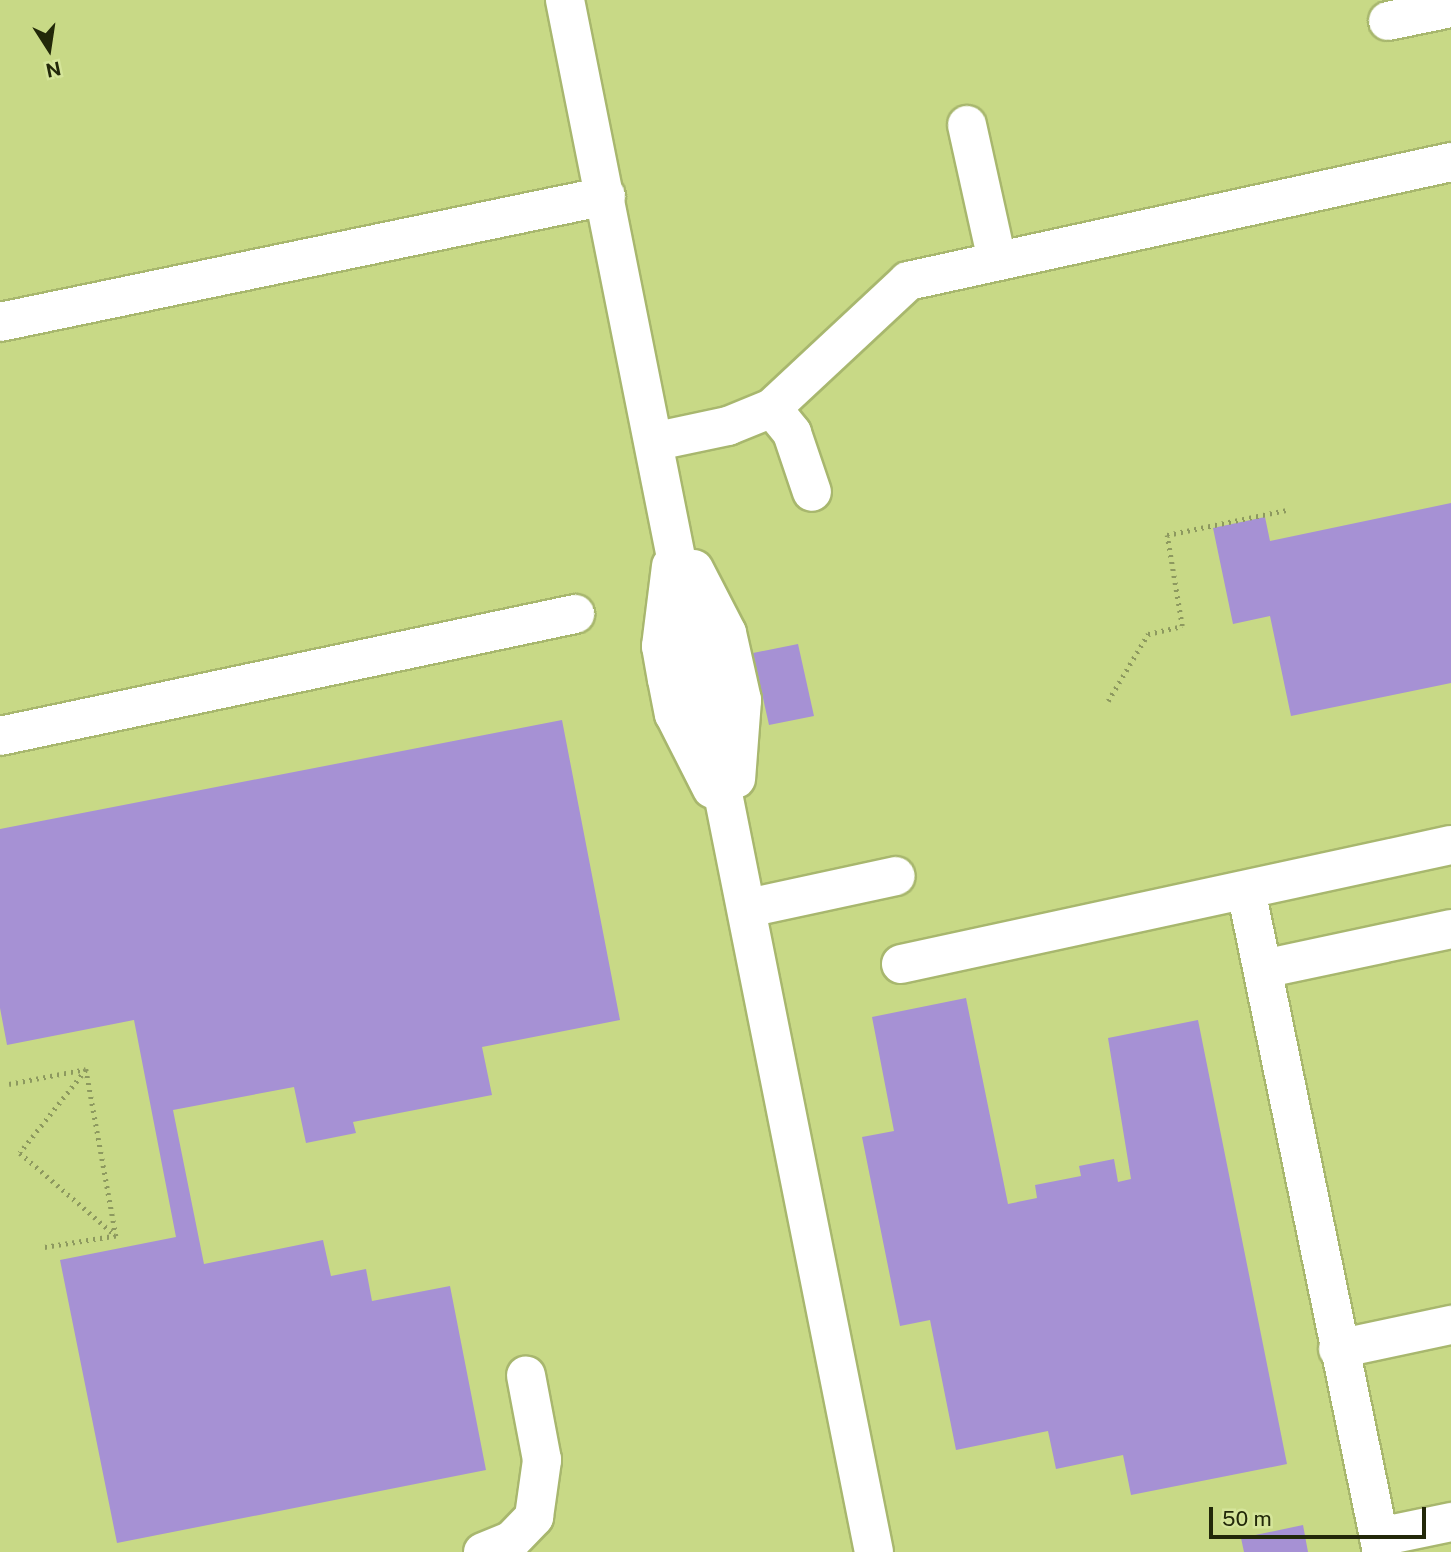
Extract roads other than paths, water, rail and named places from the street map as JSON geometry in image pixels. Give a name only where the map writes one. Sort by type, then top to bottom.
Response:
[{"type":"lane","points":[[565,0],[657,441],[874,1552]]},
{"type":"lane","points":[[1388,21],[1451,8]]},
{"type":"lane","points":[[967,125],[1002,236]]},
{"type":"lane","points":[[657,441],[728,426],[772,408],[908,281],[1002,236],[1451,162]]},
{"type":"lane","points":[[0,322],[607,196]]},
{"type":"lane","points":[[772,408],[792,433],[812,492]]},
{"type":"lane","points":[[0,736],[575,614]]},
{"type":"lane","points":[[901,964],[1451,845]]},
{"type":"lane","points":[[748,908],[896,876]]},
{"type":"lane","points":[[1246,890],[1263,969],[1301,1080],[1319,1160],[1336,1245],[1338,1349],[1380,1545],[1451,1522]]},
{"type":"lane","points":[[1263,969],[1451,929]]},
{"type":"lane","points":[[1338,1349],[1451,1325]]},
{"type":"lane","points":[[483,1552],[512,1540],[534,1517],[542,1461],[526,1375]]}]
